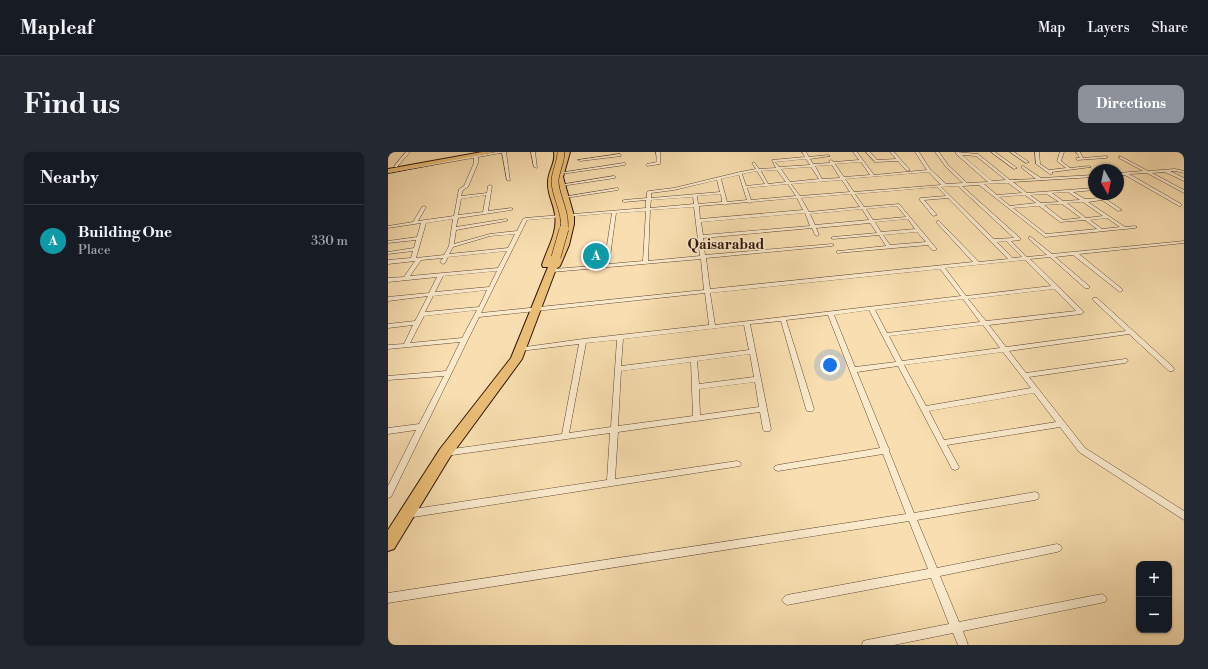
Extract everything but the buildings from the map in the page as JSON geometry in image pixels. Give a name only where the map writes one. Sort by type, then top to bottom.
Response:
[{"type":"main road","points":[[388,171],[487,152]]},
{"type":"main road","points":[[388,171],[492,152]]},
{"type":"main road","points":[[545,282],[545,268],[557,234],[560,216],[553,195],[551,181],[558,158],[557,152]]},
{"type":"main road","points":[[388,544],[445,453],[511,366],[520,349],[556,257],[564,227],[565,218],[556,180],[561,160],[561,152]]},
{"type":"main road","points":[[545,282],[554,271],[569,232],[570,216],[560,177],[567,152]]},
{"type":"street","points":[[388,171],[396,166],[408,152]]},
{"type":"street","points":[[396,166],[478,152]]},
{"type":"street","points":[[388,171],[504,152],[509,180]]},
{"type":"street","points":[[533,152],[536,167]]},
{"type":"street","points":[[597,152],[599,167]]},
{"type":"street","points":[[648,165],[659,163],[658,152]]},
{"type":"street","points":[[804,152],[821,180]]},
{"type":"street","points":[[855,152],[873,176]]},
{"type":"street","points":[[868,152],[876,161],[900,160]]},
{"type":"street","points":[[892,152],[908,170]]},
{"type":"street","points":[[917,152],[930,171],[945,186]]},
{"type":"street","points":[[937,152],[947,166],[966,184]]},
{"type":"street","points":[[993,152],[1015,168]]},
{"type":"street","points":[[1012,152],[1027,162]]},
{"type":"street","points":[[1037,152],[1038,164],[1060,179]]},
{"type":"street","points":[[1062,152],[1059,161],[1069,169]]},
{"type":"street","points":[[1078,152],[1082,159]]},
{"type":"street","points":[[958,153],[977,154],[1010,182],[1064,221],[1107,217]]},
{"type":"street","points":[[958,153],[992,183]]},
{"type":"street","points":[[580,160],[620,154]]},
{"type":"street","points":[[817,235],[799,198],[773,161],[808,158],[827,154],[889,247]]},
{"type":"street","points":[[1120,156],[1184,192]]},
{"type":"street","points":[[443,262],[451,246],[458,198],[461,189],[466,187],[476,163],[476,157]]},
{"type":"street","points":[[1088,166],[1077,160],[1106,157]]},
{"type":"street","points":[[645,263],[649,192],[674,189],[758,170],[862,161]]},
{"type":"street","points":[[754,163],[767,185]]},
{"type":"street","points":[[561,173],[624,164]]},
{"type":"street","points":[[565,197],[617,191],[612,165]]},
{"type":"street","points":[[1023,167],[1041,180]]},
{"type":"street","points":[[1048,171],[1088,167]]},
{"type":"street","points":[[1126,174],[1176,170],[1184,172]]},
{"type":"street","points":[[745,187],[930,171]]},
{"type":"street","points":[[1166,171],[1184,180]]},
{"type":"street","points":[[740,173],[750,202]]},
{"type":"street","points":[[1126,174],[1180,206]]},
{"type":"street","points":[[561,185],[614,177]]},
{"type":"street","points":[[388,494],[420,427],[525,219],[854,194],[938,186],[1088,177]]},
{"type":"street","points":[[719,178],[726,204]]},
{"type":"street","points":[[695,184],[696,206],[712,327]]},
{"type":"street","points":[[981,184],[1045,236],[1135,227]]},
{"type":"street","points":[[959,185],[1018,239],[993,241]]},
{"type":"street","points":[[485,213],[490,186]]},
{"type":"street","points":[[938,186],[1012,260]]},
{"type":"street","points":[[995,196],[1088,189]]},
{"type":"street","points":[[1068,190],[1124,228]]},
{"type":"street","points":[[1048,192],[1101,230]]},
{"type":"street","points":[[624,201],[723,193]]},
{"type":"street","points":[[458,198],[488,194]]},
{"type":"street","points":[[935,215],[921,199],[948,197]]},
{"type":"street","points":[[1010,207],[1093,200]]},
{"type":"street","points":[[1105,200],[1120,210]]},
{"type":"street","points":[[698,221],[898,205],[934,249]]},
{"type":"street","points":[[415,224],[424,207]]},
{"type":"street","points":[[388,227],[511,209]]},
{"type":"street","points":[[606,266],[614,213]]},
{"type":"street","points":[[700,237],[909,218]]},
{"type":"street","points":[[454,229],[506,220]]},
{"type":"street","points":[[406,278],[416,259],[416,249],[424,222]]},
{"type":"street","points":[[939,222],[977,263]]},
{"type":"street","points":[[487,223],[490,234]]},
{"type":"street","points":[[833,238],[919,230]]},
{"type":"street","points":[[451,246],[490,234],[518,232]]},
{"type":"street","points":[[388,242],[419,238]]},
{"type":"street","points":[[1031,238],[1087,287]]},
{"type":"street","points":[[885,335],[1081,312],[1007,240]]},
{"type":"street","points":[[477,315],[1184,242]]},
{"type":"street","points":[[839,252],[929,243]]},
{"type":"street","points":[[554,271],[832,245]]},
{"type":"street","points":[[388,252],[416,249]]},
{"type":"street","points":[[388,262],[511,249]]},
{"type":"street","points":[[1074,253],[1120,290]]},
{"type":"street","points":[[942,267],[1082,450],[1184,516]]},
{"type":"street","points":[[388,280],[501,269]]},
{"type":"street","points":[[406,345],[441,274]]},
{"type":"street","points":[[520,349],[1056,287]]},
{"type":"street","points":[[388,299],[491,288]]},
{"type":"street","points":[[1094,299],[1171,369]]},
{"type":"street","points":[[422,314],[481,308]]},
{"type":"street","points":[[871,308],[955,468]]},
{"type":"street","points":[[830,313],[963,645]]},
{"type":"street","points":[[783,319],[810,409]]},
{"type":"street","points":[[388,326],[417,323]]},
{"type":"street","points":[[747,323],[767,429]]},
{"type":"street","points":[[853,370],[1131,332]]},
{"type":"street","points":[[611,483],[620,337]]},
{"type":"street","points":[[388,347],[465,340]]},
{"type":"street","points":[[566,436],[583,342]]},
{"type":"street","points":[[618,369],[752,352]]},
{"type":"street","points":[[694,360],[697,418]]},
{"type":"street","points":[[1025,375],[1125,361]]},
{"type":"street","points":[[388,378],[448,373]]},
{"type":"street","points":[[695,388],[758,379]]},
{"type":"street","points":[[924,409],[1036,390]]},
{"type":"street","points":[[445,453],[763,409]]},
{"type":"street","points":[[942,443],[1062,424]]},
{"type":"street","points":[[388,430],[420,427]]},
{"type":"street","points":[[778,468],[886,450]]},
{"type":"street","points":[[406,514],[737,464]]},
{"type":"street","points":[[388,598],[911,517],[1034,496]]},
{"type":"street","points":[[787,600],[934,573],[1057,548]]},
{"type":"street","points":[[867,645],[1102,599]]},
{"type":"place","name":"Building One","points":[[596,256]]},
{"type":"district","name":"Qaisarabad","points":[[726,245]]}]
